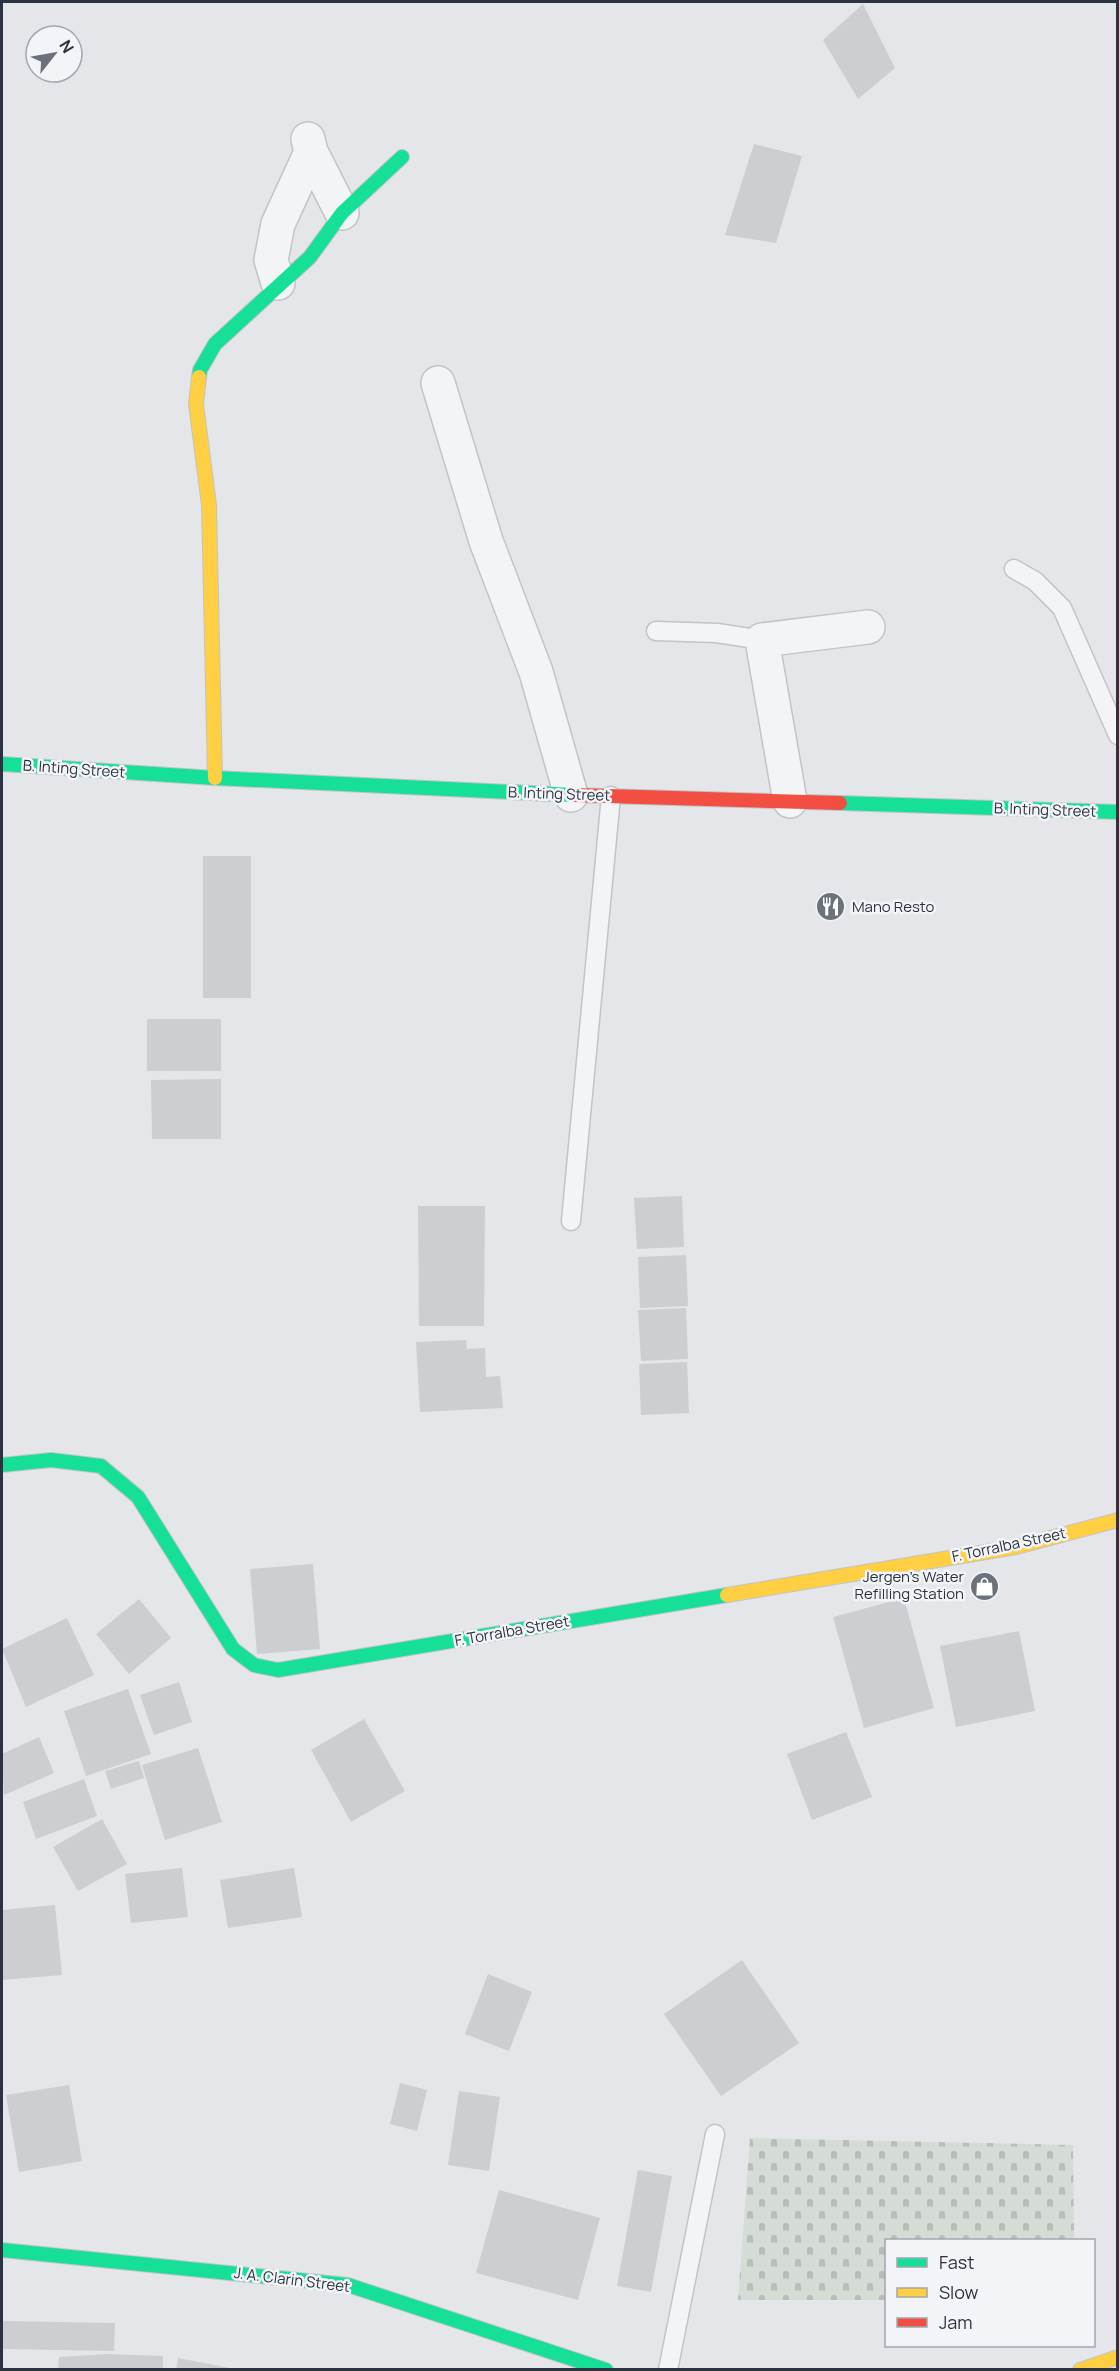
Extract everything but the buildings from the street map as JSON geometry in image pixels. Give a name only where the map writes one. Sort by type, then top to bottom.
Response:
[{"type":"street","points":[[278,283],[271,260],[278,224],[309,143],[342,213]]},
{"type":"street","points":[[215,778],[209,505],[196,404],[201,370],[215,344],[278,283],[310,257],[342,213],[402,157]]},
{"type":"street","points":[[438,383],[486,542],[536,672],[571,795]]},
{"type":"street","points":[[790,801],[762,640],[868,627]]},
{"type":"street","name":"B. Inting Street","points":[[2,764],[215,778],[571,795],[1118,812]]},
{"type":"street","name":"F. Torralba Street","points":[[2,1465],[51,1460],[100,1466],[138,1497],[233,1649],[254,1665],[278,1670],[1004,1549],[1118,1520]]},
{"type":"street","name":"J. A. Clarin Street","points":[[2,2250],[348,2285],[606,2370]]},
{"type":"street","points":[[1080,2370],[1118,2357]]},
{"type":"lane","points":[[1014,570],[1035,581],[1062,608],[1118,735]]},
{"type":"lane","points":[[656,631],[717,633],[762,640]]},
{"type":"lane","points":[[571,1221],[611,796]]},
{"type":"lane","points":[[668,2370],[715,2134]]},
{"type":"green space","points":[[750,2138],[1073,2145],[1074,2239],[885,2239],[885,2300],[738,2300]]},
{"type":"traffic: fast","points":[[199,377],[200,370],[215,344],[310,257],[342,213],[402,157]]},
{"type":"traffic: fast","points":[[2,764],[215,778],[574,795]]},
{"type":"traffic: fast","points":[[840,803],[1118,812]]},
{"type":"traffic: fast","points":[[2,1465],[51,1460],[101,1466],[138,1497],[233,1649],[254,1665],[278,1670],[727,1595]]},
{"type":"traffic: fast","points":[[2,2250],[348,2285],[606,2370]]},
{"type":"traffic: slow","points":[[199,377],[196,404],[209,505],[215,778]]},
{"type":"traffic: slow","points":[[727,1595],[1016,1547],[1118,1520]]},
{"type":"traffic: slow","points":[[1080,2370],[1118,2357]]},
{"type":"traffic: jam","points":[[574,795],[840,803]]},
{"type":"place","name":"Mano Resto","points":[[831,907]]},
{"type":"place","name":"Jergen's Water Refilling Station","points":[[985,1586]]}]
